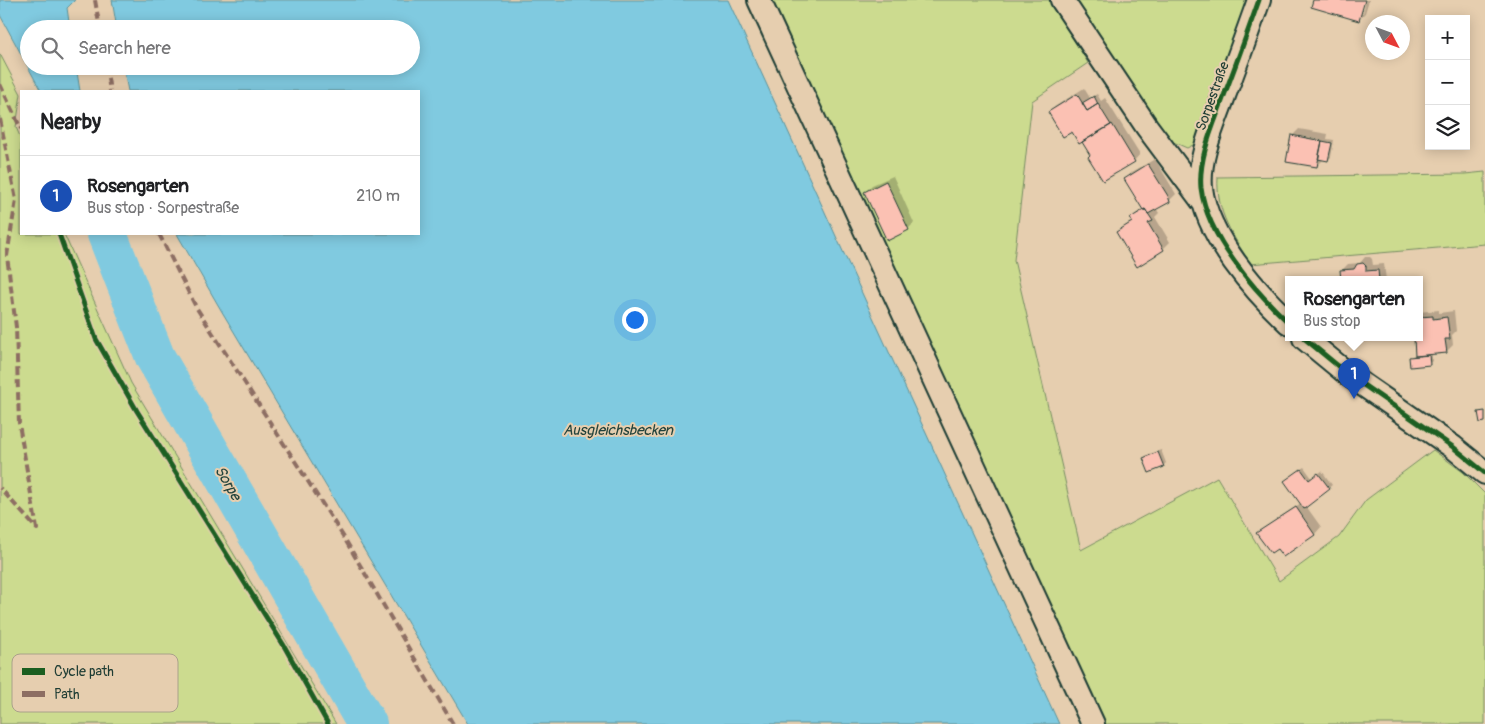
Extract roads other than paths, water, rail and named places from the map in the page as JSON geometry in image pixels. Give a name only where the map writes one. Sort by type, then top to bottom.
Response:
[{"type":"street","points":[[759,0],[1093,724]]},
{"type":"street","name":"Sorpestraße","points":[[1062,0],[1147,127],[1206,206]]},
{"type":"street","name":"Sorpestraße","points":[[1259,0],[1204,154],[1201,189],[1212,224],[1227,251],[1243,273],[1285,319]]},
{"type":"street","points":[[1308,341],[1364,386],[1453,446],[1485,473]]},
{"type":"water","points":[[0,0],[75,0],[67,8],[69,20],[20,20],[20,52],[0,15]]},
{"type":"water","name":"Ausgleichsbecken","points":[[112,0],[728,0],[1059,724],[468,724],[178,235],[420,235],[420,90],[128,90],[125,75],[420,75],[420,20],[115,20]]},
{"type":"water","points":[[32,75],[77,75],[80,90],[40,90]]},
{"type":"waterway","name":"Sorpe","points":[[107,235],[155,357],[367,724]]},
{"type":"place","name":"Rosengarten","points":[[1354,399]]}]
